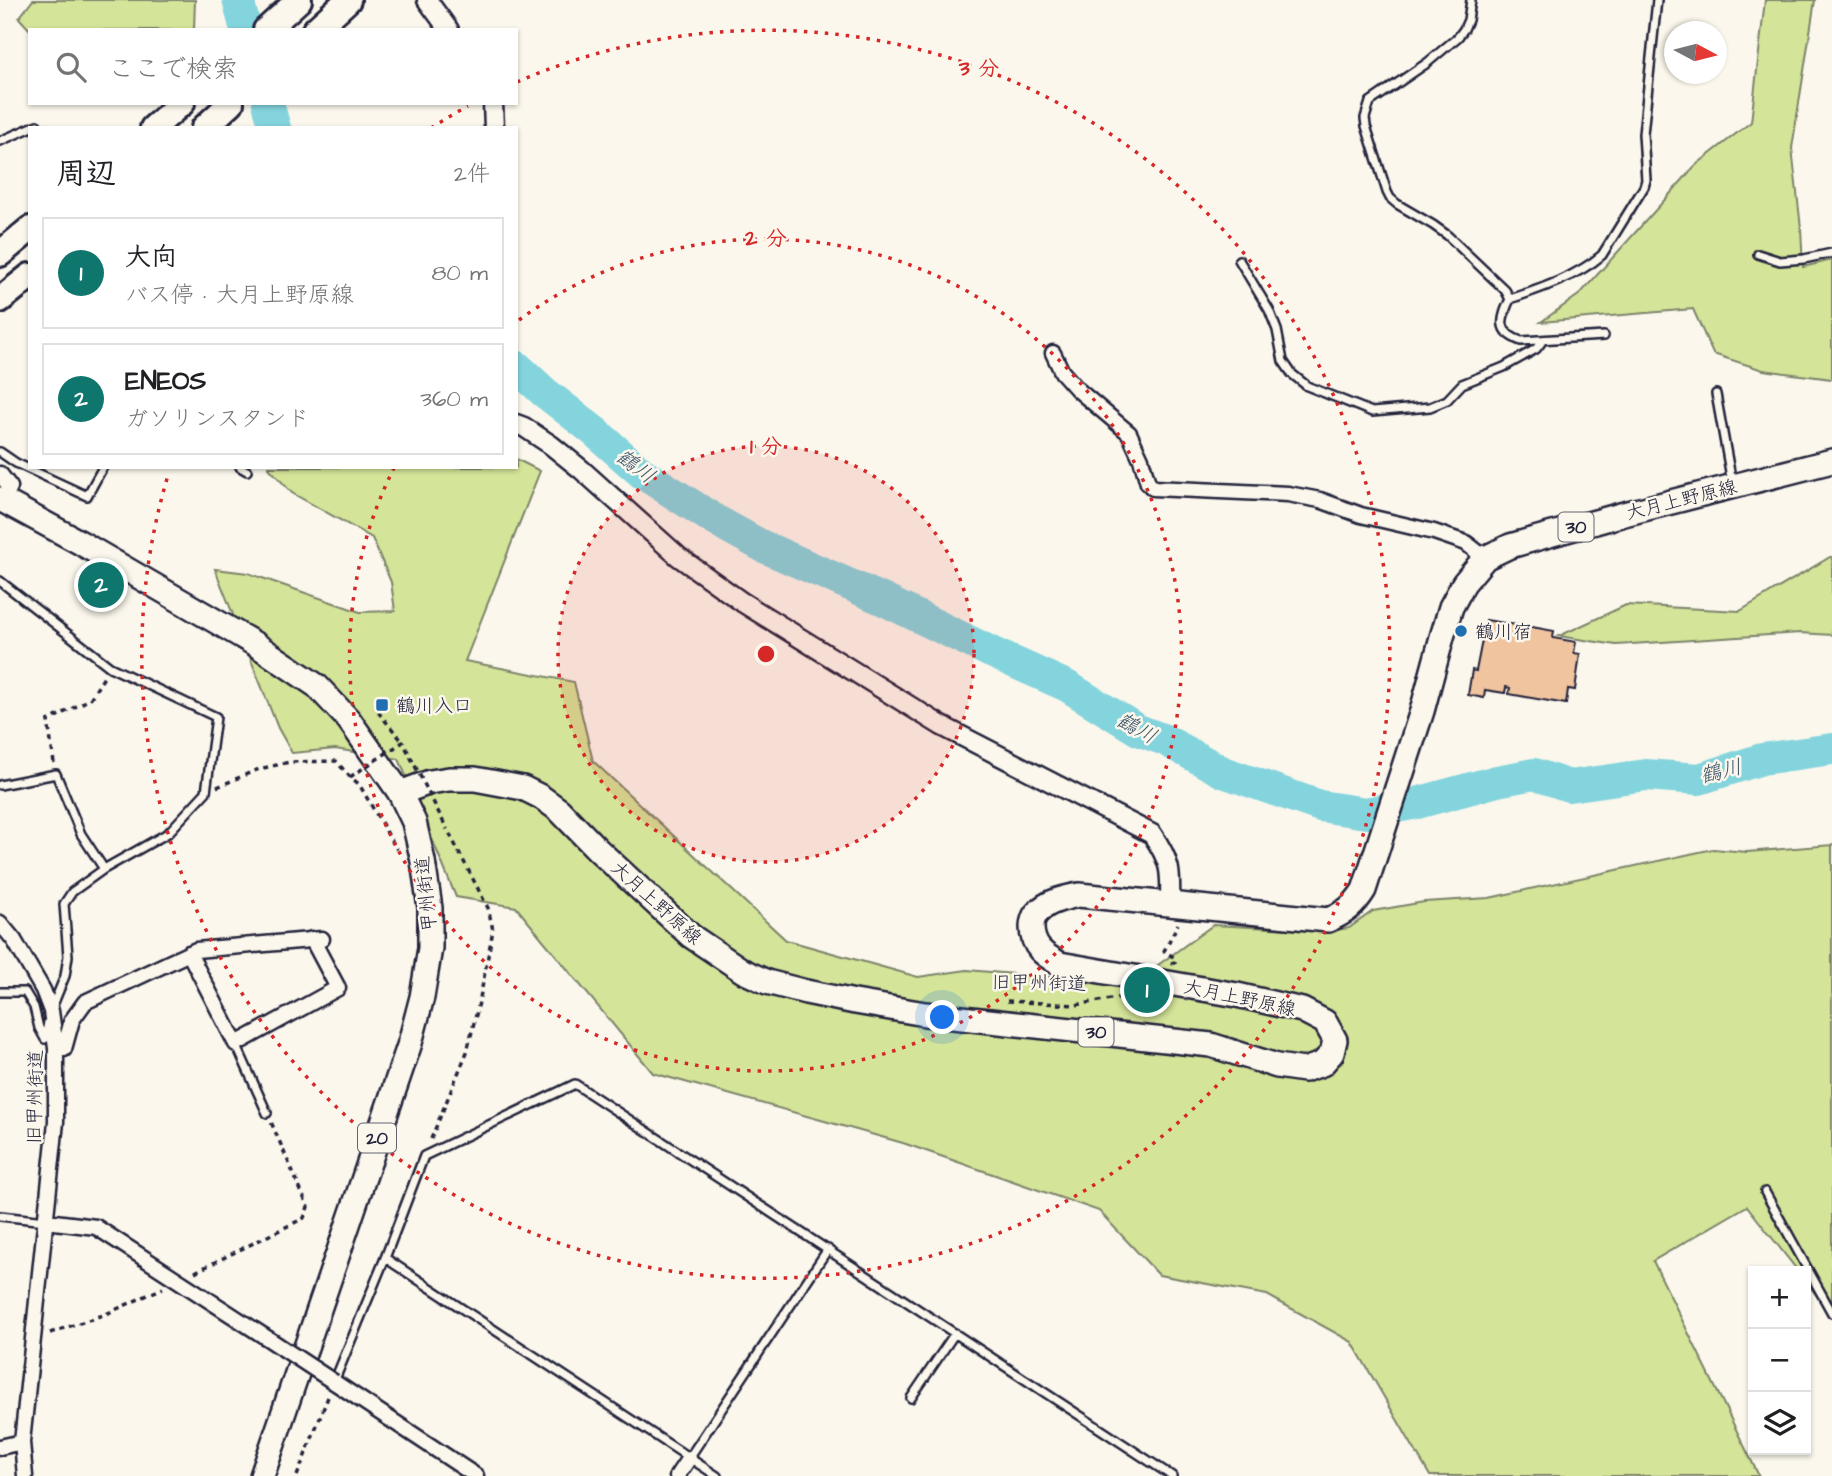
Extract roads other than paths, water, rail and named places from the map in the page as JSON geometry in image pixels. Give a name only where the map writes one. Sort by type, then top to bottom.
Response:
[{"type":"highway","points":[[268,28],[299,0]]},
{"type":"highway","points":[[317,28],[348,0]]},
{"type":"highway","points":[[155,126],[180,105]]},
{"type":"highway","points":[[206,126],[230,105]]},
{"type":"highway","points":[[0,254],[28,231]]},
{"type":"highway","points":[[0,300],[28,278]]},
{"type":"main road","name":"大月上野原線","points":[[400,793],[430,782],[475,779],[523,788],[541,797],[559,810],[691,936],[743,971],[767,982],[855,1002],[925,1014],[1211,1045],[1278,1066],[1304,1070],[1322,1064],[1332,1053],[1335,1040],[1325,1022],[1302,1010],[1224,992],[1060,964],[1044,955],[1033,942],[1032,923],[1037,912],[1056,900],[1079,895],[1328,920],[1345,913],[1356,903],[1364,890],[1422,711],[1451,607],[1464,583],[1485,558],[1510,546],[1624,514],[1832,461]]},
{"type":"main road","name":"甲州街道","points":[[1,501],[81,543],[255,644],[317,686],[349,720],[400,793],[414,822],[424,861],[430,908],[430,948],[422,997],[410,1043],[262,1476]]},
{"type":"street","points":[[427,0],[448,28]]},
{"type":"street","points":[[493,105],[494,126]]},
{"type":"street","points":[[1053,353],[1062,372],[1078,390],[1129,433],[1141,459],[1147,483],[1153,488],[1288,494],[1320,500],[1361,515],[1434,532],[1466,543],[1485,558]]},
{"type":"street","points":[[518,425],[551,445],[679,557],[742,602],[942,726],[1152,834],[1165,853],[1178,905]]},
{"type":"street","points":[[0,474],[10,487],[1,501]]},
{"type":"street","points":[[0,923],[43,990],[51,1012]]},
{"type":"street","points":[[56,1048],[64,1049],[72,1020],[85,1002],[189,953],[196,950],[318,939],[338,988],[236,1044],[189,953]]},
{"type":"street","name":"旧甲州街道","points":[[25,1476],[22,1442],[56,1122],[56,1048],[51,1012]]},
{"type":"street","points":[[46,1221],[96,1227],[477,1476]]},
{"type":"street","points":[[0,1447],[22,1442]]},
{"type":"street","points":[[677,1476],[689,1458]]},
{"type":"lane","points":[[1471,0],[1468,20],[1458,37],[1427,63],[1370,102],[1365,118],[1390,198],[1447,235],[1505,290],[1510,299]]},
{"type":"lane","points":[[1604,336],[1521,341],[1512,338],[1503,328],[1501,319],[1510,299],[1548,286],[1602,255],[1644,187],[1646,180],[1643,134],[1657,0]]},
{"type":"lane","points":[[0,141],[28,129]]},
{"type":"lane","points":[[1758,254],[1780,261],[1832,253]]},
{"type":"lane","points":[[1238,260],[1269,310],[1277,330],[1283,361],[1293,374],[1307,386],[1372,412],[1430,407],[1447,400],[1462,384],[1504,367],[1536,348],[1544,340]]},
{"type":"lane","points":[[1716,394],[1733,486]]},
{"type":"lane","points":[[0,452],[28,468]]},
{"type":"lane","points":[[29,469],[88,496],[102,469]]},
{"type":"lane","name":"旧甲州街道","points":[[0,581],[110,667],[216,717],[206,792],[168,833],[104,869],[72,892],[64,904],[68,956],[65,976],[51,1012]]},
{"type":"lane","points":[[0,785],[56,774],[82,834],[104,869]]},
{"type":"lane","points":[[0,992],[25,992],[34,1007],[45,1039],[51,1012]]},
{"type":"lane","points":[[236,1044],[267,1113]]},
{"type":"lane","points":[[334,1382],[424,1156],[575,1084],[1172,1476]]},
{"type":"lane","points":[[1765,1192],[1832,1313]]},
{"type":"lane","points":[[0,1216],[46,1221]]},
{"type":"lane","points":[[689,1458],[828,1249]]},
{"type":"lane","points":[[384,1258],[717,1476]]},
{"type":"lane","points":[[911,1398],[955,1333]]},
{"type":"waterway","name":"鶴川","points":[[238,0],[245,28]]},
{"type":"waterway","name":"鶴川","points":[[269,105],[274,126]]},
{"type":"waterway","name":"鶴川","points":[[518,368],[642,473],[715,520],[762,546],[1067,686],[1138,730],[1165,740],[1223,772],[1320,806],[1366,813],[1534,774],[1569,786],[1646,775],[1699,779],[1762,759],[1832,749]]},
{"type":"place","name":"ENEOS","points":[[101,585]]},
{"type":"place","name":"鶴川宿","points":[[1461,631]]},
{"type":"place","name":"鶴川入口","points":[[382,705]]},
{"type":"place","name":"大向","points":[[1147,990]]}]
